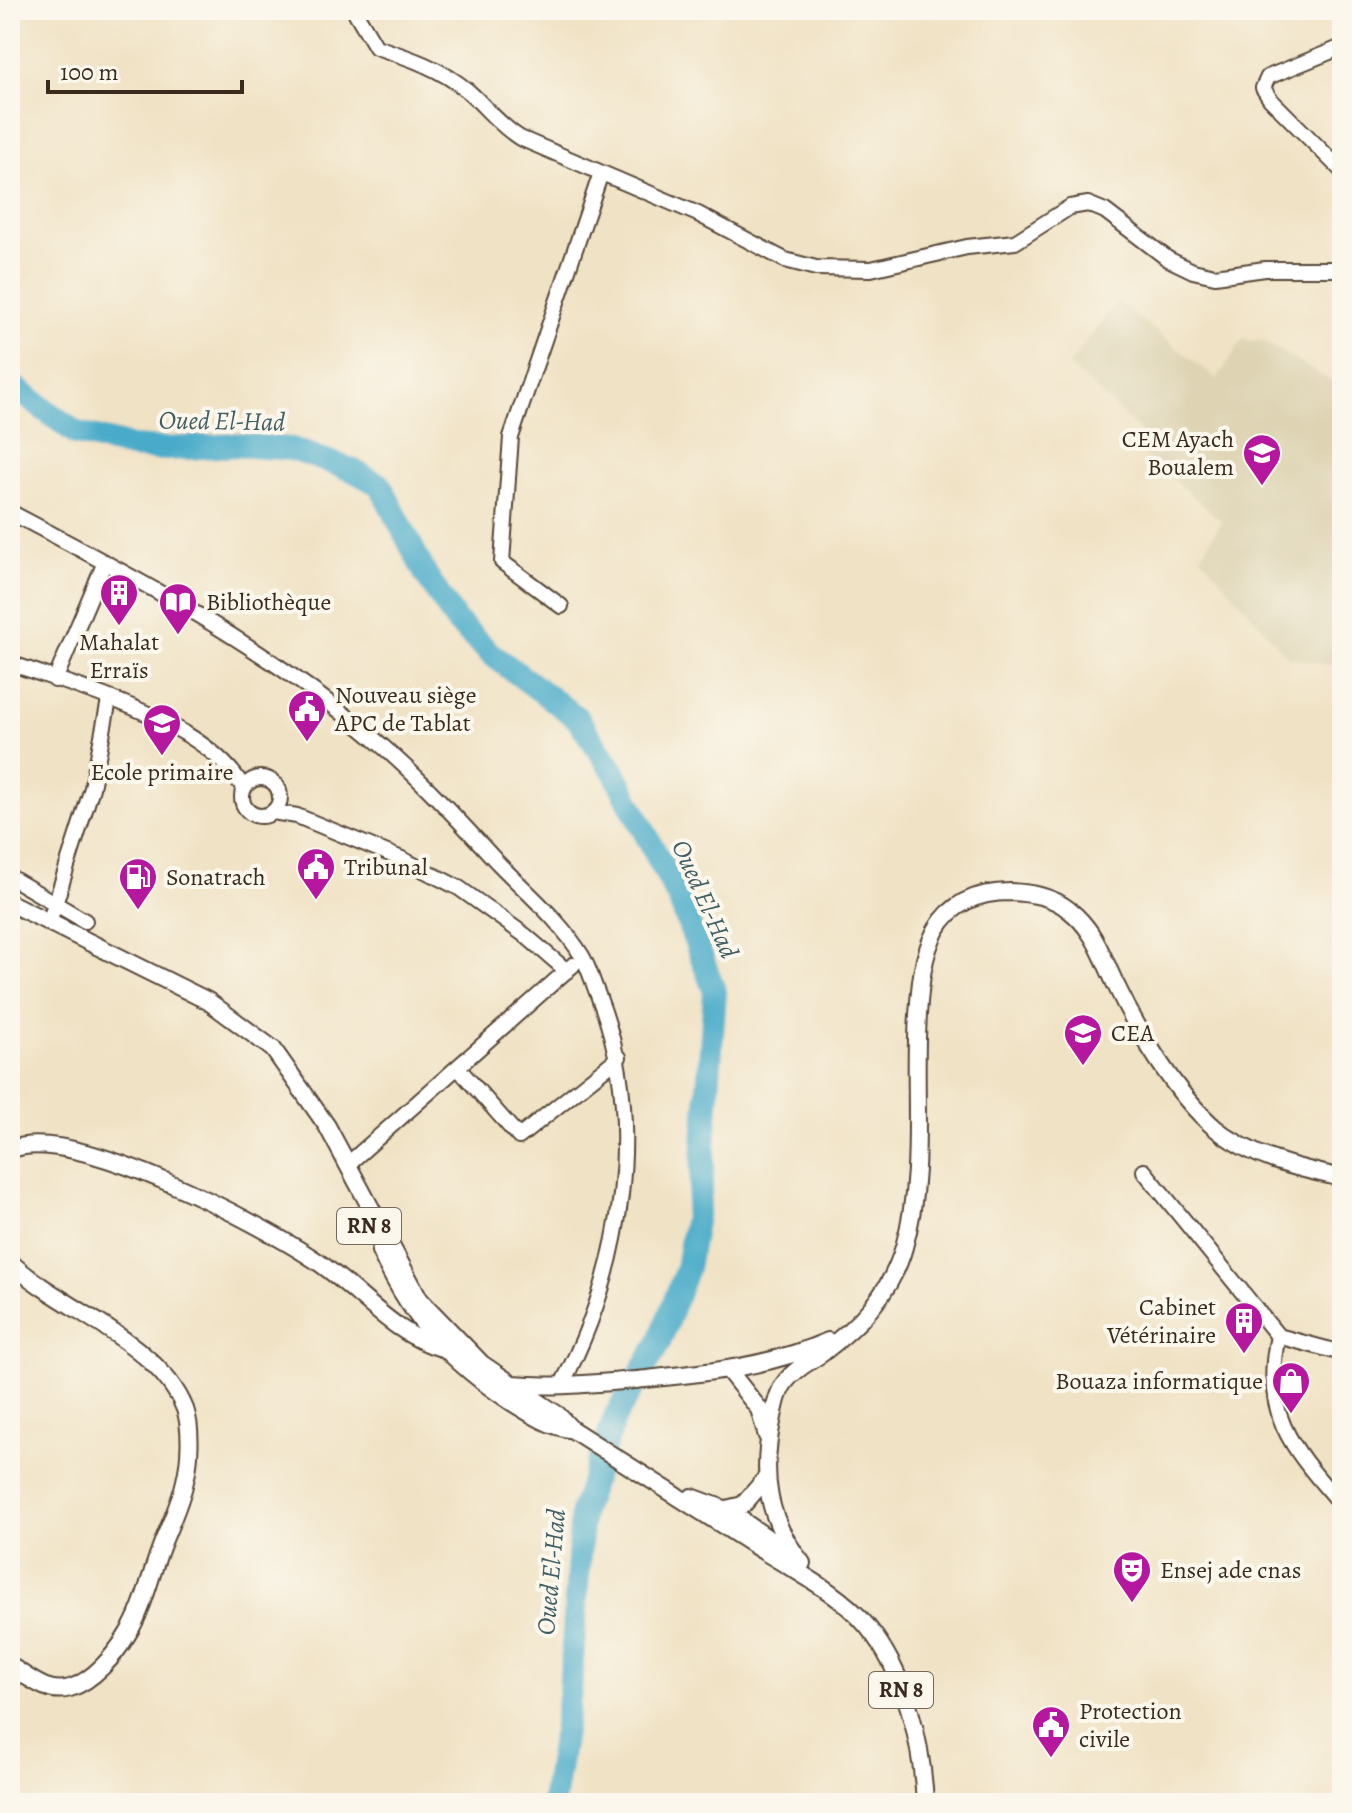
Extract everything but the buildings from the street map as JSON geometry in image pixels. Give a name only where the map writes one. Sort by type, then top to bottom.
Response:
[{"type":"main road","points":[[802,1563],[776,1524],[766,1478],[768,1441],[785,1382],[852,1330],[891,1279],[904,1249],[912,1213],[915,1062],[925,955],[948,913],[967,899],[985,893],[1038,895],[1062,905],[1084,924],[1099,945],[1149,1045],[1214,1128],[1254,1152],[1287,1166],[1342,1178]]},
{"type":"main road","name":"RN 8","points":[[10,903],[232,1016],[273,1049],[312,1101],[420,1300],[468,1349],[509,1384],[556,1413],[571,1429]]},
{"type":"main road","name":"RN 8","points":[[191,994],[247,1036],[295,1088],[336,1158],[393,1278],[441,1347],[471,1376],[533,1415],[571,1429],[834,1597]]},
{"type":"main road","points":[[10,1150],[53,1144],[80,1149],[165,1182],[289,1243],[333,1272],[407,1333],[441,1347],[468,1349]]},
{"type":"main road","points":[[10,1262],[43,1290],[142,1353],[172,1385],[186,1411],[189,1442],[185,1481],[144,1595],[128,1634],[103,1666],[73,1688],[61,1690],[43,1687],[10,1666]]},
{"type":"main road","points":[[509,1384],[561,1386],[729,1371],[790,1355],[852,1330]]},
{"type":"main road","points":[[729,1371],[759,1409],[768,1441]]},
{"type":"main road","points":[[556,1413],[565,1396],[593,1384]]},
{"type":"main road","points":[[690,1505],[727,1510],[749,1501],[766,1478]]},
{"type":"main road","name":"RN 8","points":[[657,1484],[727,1510],[802,1563],[865,1624],[907,1703],[923,1768],[925,1803]]},
{"type":"street","points":[[354,10],[376,47],[427,63],[469,92],[501,126],[520,138],[698,214],[785,260],[816,268],[871,269],[967,247],[1015,242],[1070,207],[1088,204],[1105,211],[1158,253],[1193,271],[1215,276],[1265,269],[1342,269]]},
{"type":"street","points":[[1342,47],[1292,64],[1268,77],[1263,88],[1270,99],[1342,171]]},
{"type":"street","points":[[561,606],[502,562],[504,502],[511,437],[601,173]]},
{"type":"street","points":[[11,516],[105,562],[253,651],[374,739],[448,809],[551,917],[582,957],[619,1057],[624,1158],[620,1200],[595,1307],[579,1353],[561,1386]]},
{"type":"street","points":[[55,680],[105,562]]},
{"type":"street","points":[[10,663],[109,700],[189,735],[228,764],[275,783],[277,806]]},
{"type":"street","points":[[49,923],[92,788],[109,700]]},
{"type":"street","points":[[228,764],[244,789],[243,801],[250,812],[261,816],[277,806]]},
{"type":"street","points":[[244,789],[258,778]]},
{"type":"street","points":[[277,806],[382,850],[459,888],[526,936],[567,971]]},
{"type":"street","points":[[10,877],[85,921]]},
{"type":"street","points":[[348,1164],[582,957]]},
{"type":"street","points":[[459,1069],[519,1137],[619,1057]]},
{"type":"street","points":[[1144,1171],[1278,1336],[1342,1353]]},
{"type":"street","points":[[1278,1336],[1272,1363],[1285,1436],[1342,1506]]},
{"type":"shaded area","name":"CEM Ayach Boualem","points":[[1117,301],[1217,379],[1242,340],[1263,341],[1342,387],[1342,667],[1288,657],[1201,557],[1222,521],[1144,454],[1152,442],[1069,365]]},
{"type":"waterway","name":"Oued El-Had","points":[[10,384],[76,433],[131,447],[167,449],[236,445],[292,449],[352,470],[380,485],[426,575],[456,621],[491,654],[577,718],[614,772],[679,899],[715,992],[701,1187],[687,1268],[659,1343],[615,1417],[582,1511],[570,1692],[553,1803]]},
{"type":"place","name":"CEM Ayach Boualem","points":[[1262,487]]},
{"type":"place","name":"Mahalat Erraïs","points":[[119,627]]},
{"type":"place","name":"Bibliothèque","points":[[178,636]]},
{"type":"place","name":"Nouveau siège APC de Tablat","points":[[307,743]]},
{"type":"place","name":"Ecole primaire","points":[[162,757]]},
{"type":"place","name":"Tribunal","points":[[316,901]]},
{"type":"place","name":"Sonatrach","points":[[138,911]]},
{"type":"place","name":"CEA","points":[[1083,1067]]},
{"type":"place","name":"Cabinet Vétérinaire","points":[[1244,1355]]},
{"type":"place","name":"Bouaza informatique","points":[[1291,1415]]},
{"type":"place","name":"Ensej ade cnas","points":[[1132,1604]]},
{"type":"place","name":"Protection civile","points":[[1051,1759]]}]
